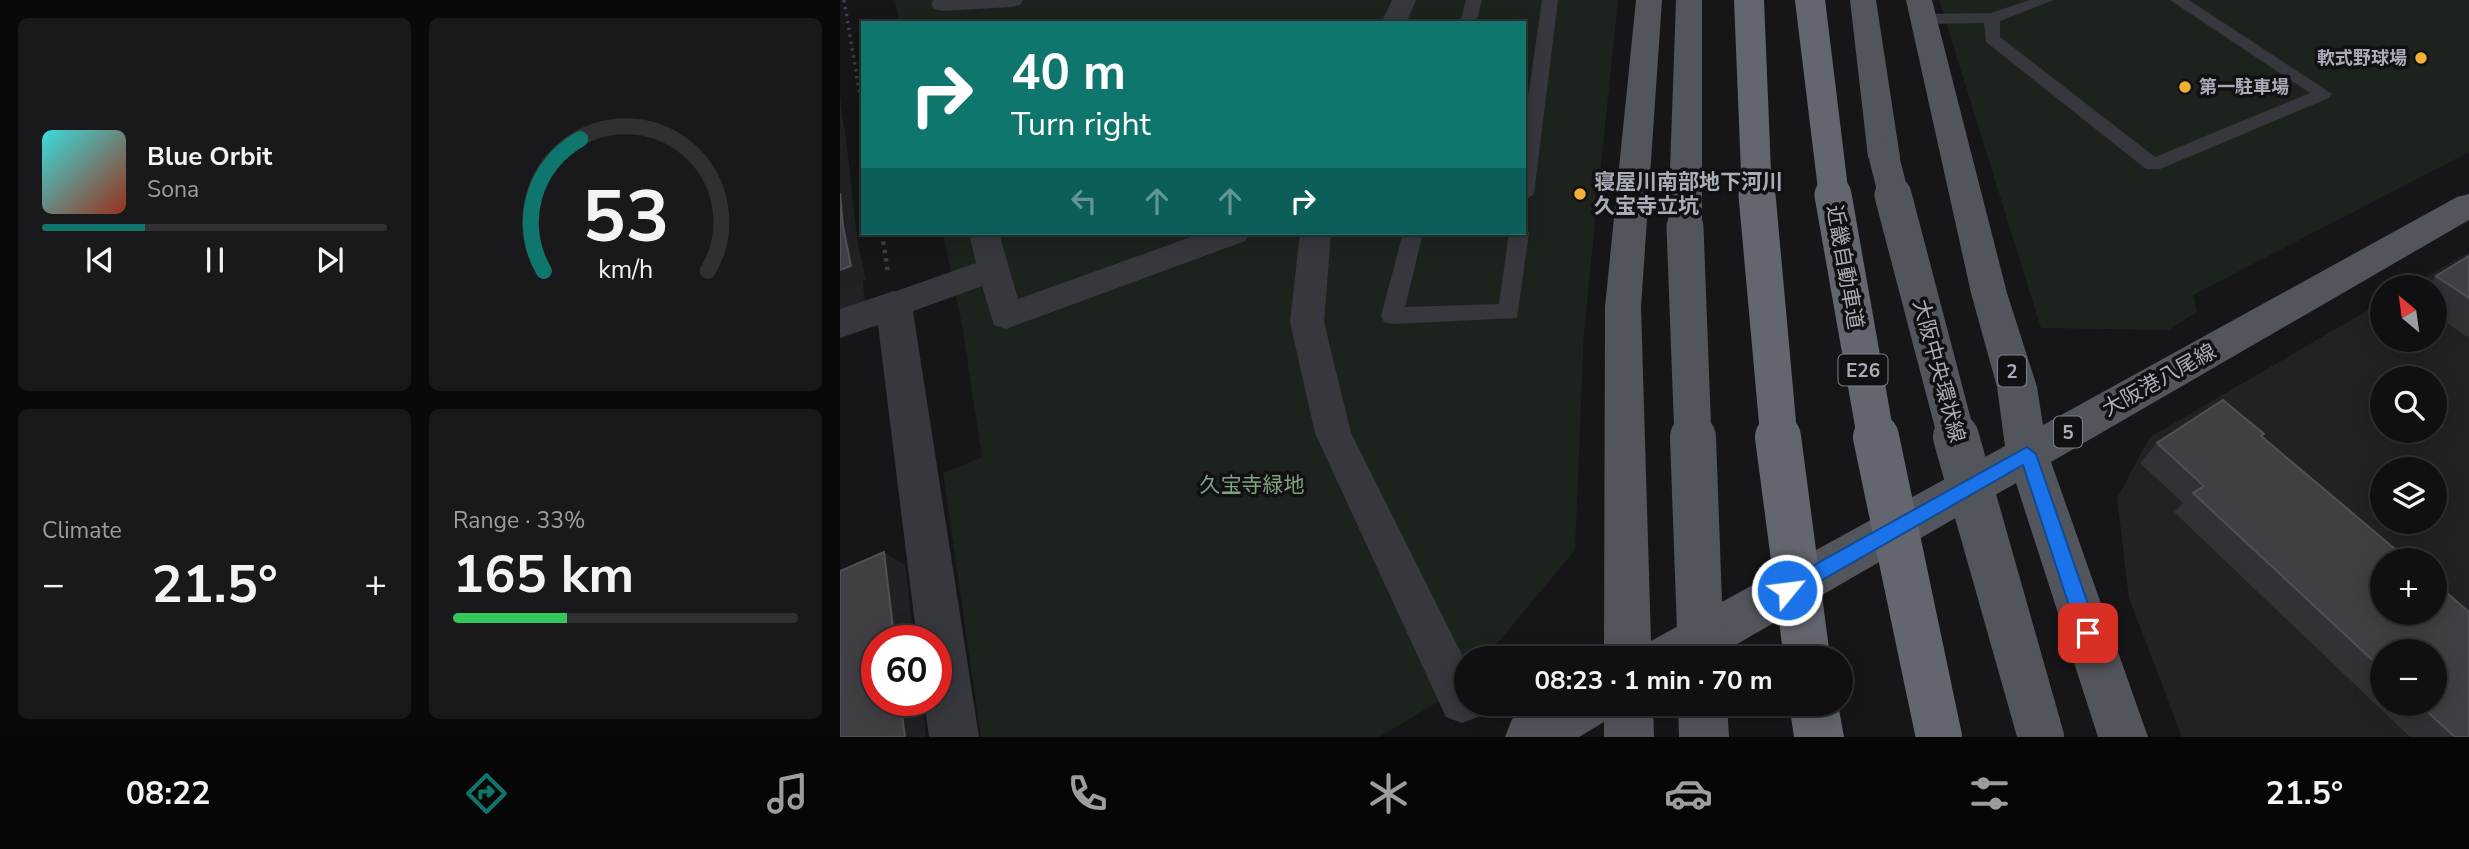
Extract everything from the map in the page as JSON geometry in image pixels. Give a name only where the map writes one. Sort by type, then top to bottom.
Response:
[{"type":"highway","points":[[1749,0],[1760,261],[1788,525],[1805,646]]},
{"type":"highway","name":"近畿自動車道","points":[[1810,0],[1817,82],[1840,253],[1891,516],[1939,737]]},
{"type":"highway","points":[[1816,716],[1819,737]]},
{"type":"main road","points":[[1628,646],[1623,307],[1649,0]]},
{"type":"main road","points":[[1689,0],[1685,227],[1701,646]]},
{"type":"main road","name":"大阪中央環状線","points":[[1863,0],[1884,157],[1930,344],[2042,737]]},
{"type":"main road","name":"2","points":[[1922,10],[1989,293],[2017,387],[2027,454],[2123,737]]},
{"type":"main road","name":"大阪港八尾線","points":[[1688,646],[2469,205]]},
{"type":"main road","points":[[1530,737],[1567,716]]},
{"type":"main road","points":[[1629,716],[1629,737]]},
{"type":"main road","points":[[1703,716],[1704,737]]},
{"type":"street","points":[[943,9],[1011,0]]},
{"type":"street","points":[[1393,21],[1404,0]]},
{"type":"street","points":[[985,235],[1006,316],[1229,235]]},
{"type":"street","points":[[1315,235],[1307,322],[1333,433],[1454,684]]},
{"type":"street","points":[[840,324],[995,268]]},
{"type":"street","points":[[894,305],[954,737]]},
{"type":"lane","points":[[1469,21],[1474,0]]},
{"type":"lane","points":[[1526,179],[1550,0]]},
{"type":"lane","points":[[2017,0],[2043,1]]},
{"type":"lane","points":[[1992,18],[1992,39],[2153,165],[2323,94],[2178,0]]},
{"type":"lane","points":[[1922,10],[1992,18],[2043,1]]},
{"type":"lane","points":[[1412,235],[1392,316],[1508,312],[1519,235]]},
{"type":"path","points":[[845,0],[861,100]]},
{"type":"shaded area","points":[[840,97],[865,301],[840,309]]},
{"type":"shaded area","points":[[2469,252],[2469,737],[2182,737],[2129,598],[2117,498],[2150,437],[2370,309],[2370,352],[2447,352],[2447,275],[2429,275]]},
{"type":"green space","name":"久宝寺緑地","points":[[895,0],[1618,0],[1584,331],[1575,550],[1495,646],[1454,646],[1454,692],[1379,737],[981,737],[943,473],[982,457],[962,325],[943,235],[1526,235],[1526,21],[900,21]]},
{"type":"green space","points":[[1939,0],[2469,0],[2469,152],[2193,295],[2197,311],[2169,330],[2041,328]]},
{"type":"building","points":[[840,193],[851,266],[840,270]]},
{"type":"building","points":[[2469,256],[2469,298],[2447,283],[2447,275],[2438,275]]},
{"type":"building","points":[[2223,400],[2264,434],[2261,436],[2370,528],[2370,534],[2377,534],[2394,548],[2370,548],[2370,625],[2447,625],[2447,593],[2469,612],[2469,737],[2455,737],[2432,716],[2447,716],[2447,639],[2370,639],[2370,658],[2193,493],[2204,486],[2157,443]]},
{"type":"building","points":[[884,552],[893,625],[861,625],[861,716],[902,716],[905,737],[840,737],[840,571]]},
{"type":"place","name":"軟式野球場","points":[[2421,58]]},
{"type":"place","name":"第一駐車場","points":[[2185,87]]},
{"type":"place","name":"寝屋川南部地下河川 久宝寺立坑","points":[[1580,194]]},
{"type":"route","points":[[1787,590],[2027,454],[2088,633]]}]
